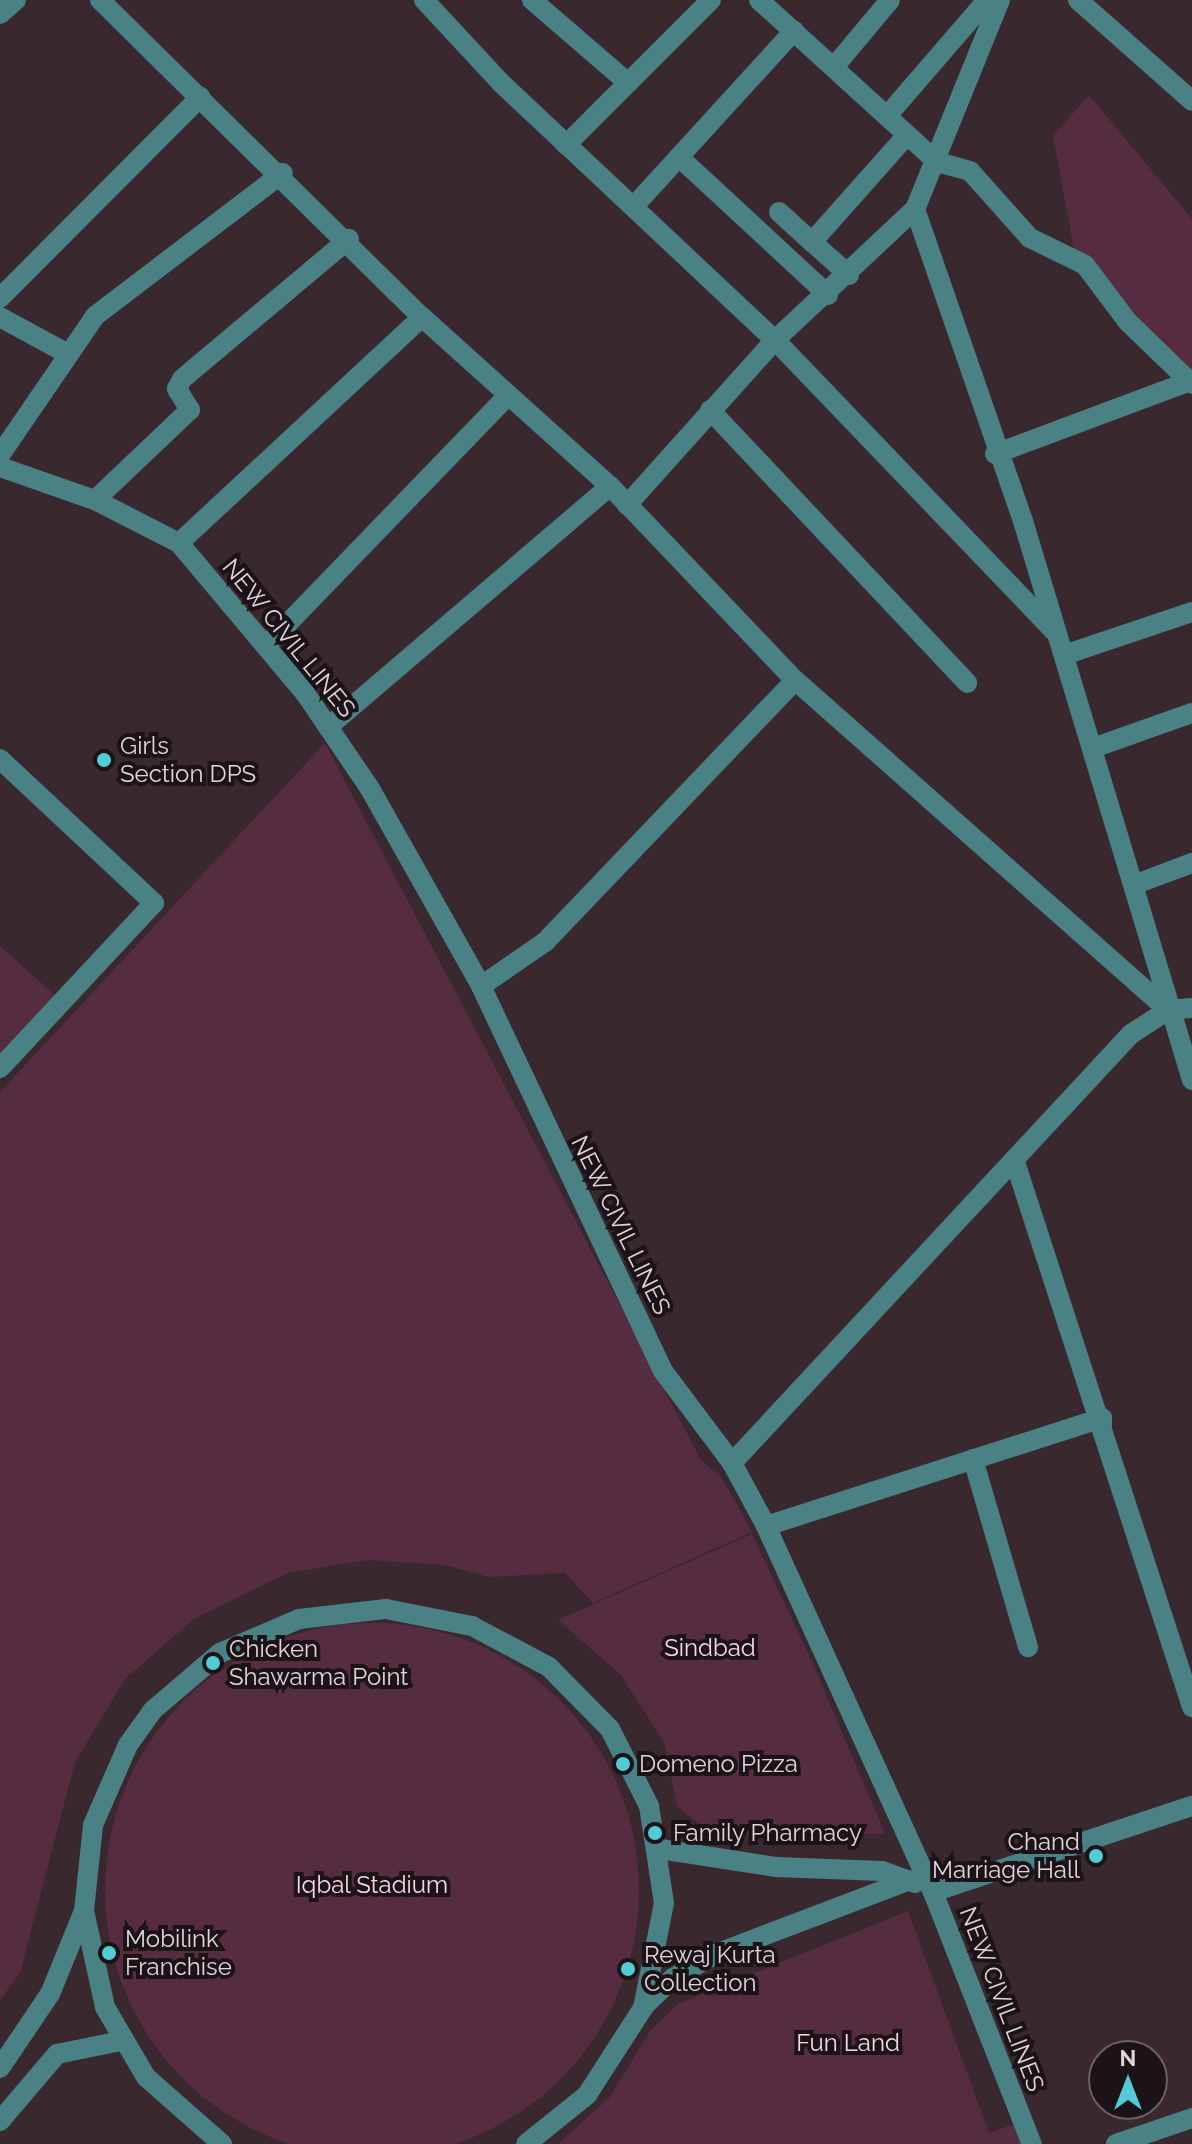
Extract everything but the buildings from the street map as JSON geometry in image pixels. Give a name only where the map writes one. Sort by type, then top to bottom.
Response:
[{"type":"street","points":[[0,14],[16,0]]},
{"type":"street","points":[[100,0],[283,173],[422,317],[610,486],[795,680],[1168,1010]]},
{"type":"street","points":[[424,0],[566,145],[635,205],[775,340],[1057,633]]},
{"type":"street","points":[[532,0],[628,83]]},
{"type":"street","points":[[566,145],[711,0]]},
{"type":"street","points":[[834,67],[890,0]]},
{"type":"street","points":[[1078,0],[1192,101]]},
{"type":"street","points":[[771,4],[794,31],[937,162],[970,171],[1030,238],[1085,265],[1190,383],[995,454]]},
{"type":"street","points":[[887,116],[986,4]]},
{"type":"street","points":[[627,505],[775,340],[828,295],[915,209],[937,162],[986,4]]},
{"type":"street","points":[[635,205],[794,31]]},
{"type":"street","points":[[0,298],[200,97]]},
{"type":"street","points":[[812,242],[907,135]]},
{"type":"street","points":[[679,157],[828,295]]},
{"type":"street","points":[[0,455],[66,353],[95,316],[283,173]]},
{"type":"street","points":[[915,209],[1064,655],[1136,884],[1168,1010],[1192,1080]]},
{"type":"street","points":[[779,212],[849,275]]},
{"type":"street","points":[[95,500],[190,410],[177,389],[182,379],[349,239]]},
{"type":"street","points":[[0,317],[66,353]]},
{"type":"street","points":[[179,543],[422,317]]},
{"type":"street","points":[[266,646],[508,395]]},
{"type":"street","points":[[710,410],[967,683]]},
{"type":"street","name":"NEW CIVIL LINES","points":[[0,467],[95,500],[179,543],[266,646],[328,727],[481,986],[663,1371],[732,1463],[766,1526],[933,1892],[1032,2144]]},
{"type":"street","points":[[328,727],[610,486]]},
{"type":"street","points":[[1064,655],[1192,612]]},
{"type":"street","points":[[481,986],[545,942],[795,680]]},
{"type":"street","points":[[1093,748],[1192,713]]},
{"type":"street","points":[[0,759],[154,903],[0,1068]]},
{"type":"street","points":[[1136,884],[1192,863]]},
{"type":"street","points":[[732,1463],[1016,1165],[1131,1034],[1168,1010],[1192,1008]]},
{"type":"street","points":[[1016,1165],[1102,1421],[1192,1707]]},
{"type":"street","points":[[766,1526],[1102,1421]]},
{"type":"street","points":[[973,1459],[1028,1647]]},
{"type":"street","points":[[222,2144],[166,2100],[121,2041],[90,1960],[84,1911],[85,1868],[103,1797],[153,1710],[220,1653],[299,1619],[343,1611],[386,1609],[472,1626],[549,1667],[582,1696],[625,1754],[660,1849],[663,1916],[643,2008]]},
{"type":"street","points":[[660,1849],[910,1880],[933,1892],[1192,1806]]},
{"type":"street","points":[[526,2144],[587,2095],[643,2008],[673,1978],[718,1953],[910,1880]]},
{"type":"street","points":[[0,2068],[50,1994],[84,1911]]},
{"type":"street","points":[[0,2121],[57,2054],[121,2041]]},
{"type":"street","points":[[1116,2144],[1192,2118]]},
{"type":"green space","points":[[1089,95],[1192,219],[1192,374],[1163,365],[1074,249],[1053,136]]},
{"type":"green space","points":[[325,743],[701,1460],[722,1478],[752,1532],[593,1603],[565,1573],[489,1577],[445,1565],[368,1560],[288,1573],[195,1618],[125,1679],[75,1762],[20,1973],[0,2000],[0,1092]]},
{"type":"green space","points":[[0,946],[57,997],[0,1055]]},
{"type":"green space","name":"Sindbad","points":[[752,1534],[814,1666],[885,1834],[714,1836],[677,1806],[664,1742],[620,1674],[558,1620]]},
{"type":"green space","name":"Iqbal Stadium","points":[[372,1623],[424,1628],[474,1643],[520,1668],[561,1701],[594,1742],[619,1788],[634,1838],[639,1890],[634,1942],[619,1992],[594,2038],[561,2079],[520,2112],[474,2137],[424,2152],[372,2157],[320,2152],[270,2137],[224,2112],[183,2079],[150,2038],[125,1992],[110,1942],[105,1890],[110,1838],[125,1788],[150,1742],[183,1701],[224,1668],[270,1643],[320,1628]]},
{"type":"green space","name":"Fun Land","points":[[908,1911],[989,2133],[1025,2120],[1035,2144],[558,2144],[610,2097],[650,2031],[678,2004]]},
{"type":"place","name":"Girls Section DPS","points":[[104,760]]},
{"type":"place","name":"Chicken Shawarma Point","points":[[213,1663]]},
{"type":"place","name":"Domeno Pizza","points":[[623,1764]]},
{"type":"place","name":"Family Pharmacy","points":[[655,1833]]},
{"type":"place","name":"Chand Marriage Hall","points":[[1096,1856]]},
{"type":"place","name":"Mobilink Franchise","points":[[109,1953]]},
{"type":"place","name":"Rewaj Kurta Collection","points":[[628,1969]]}]
